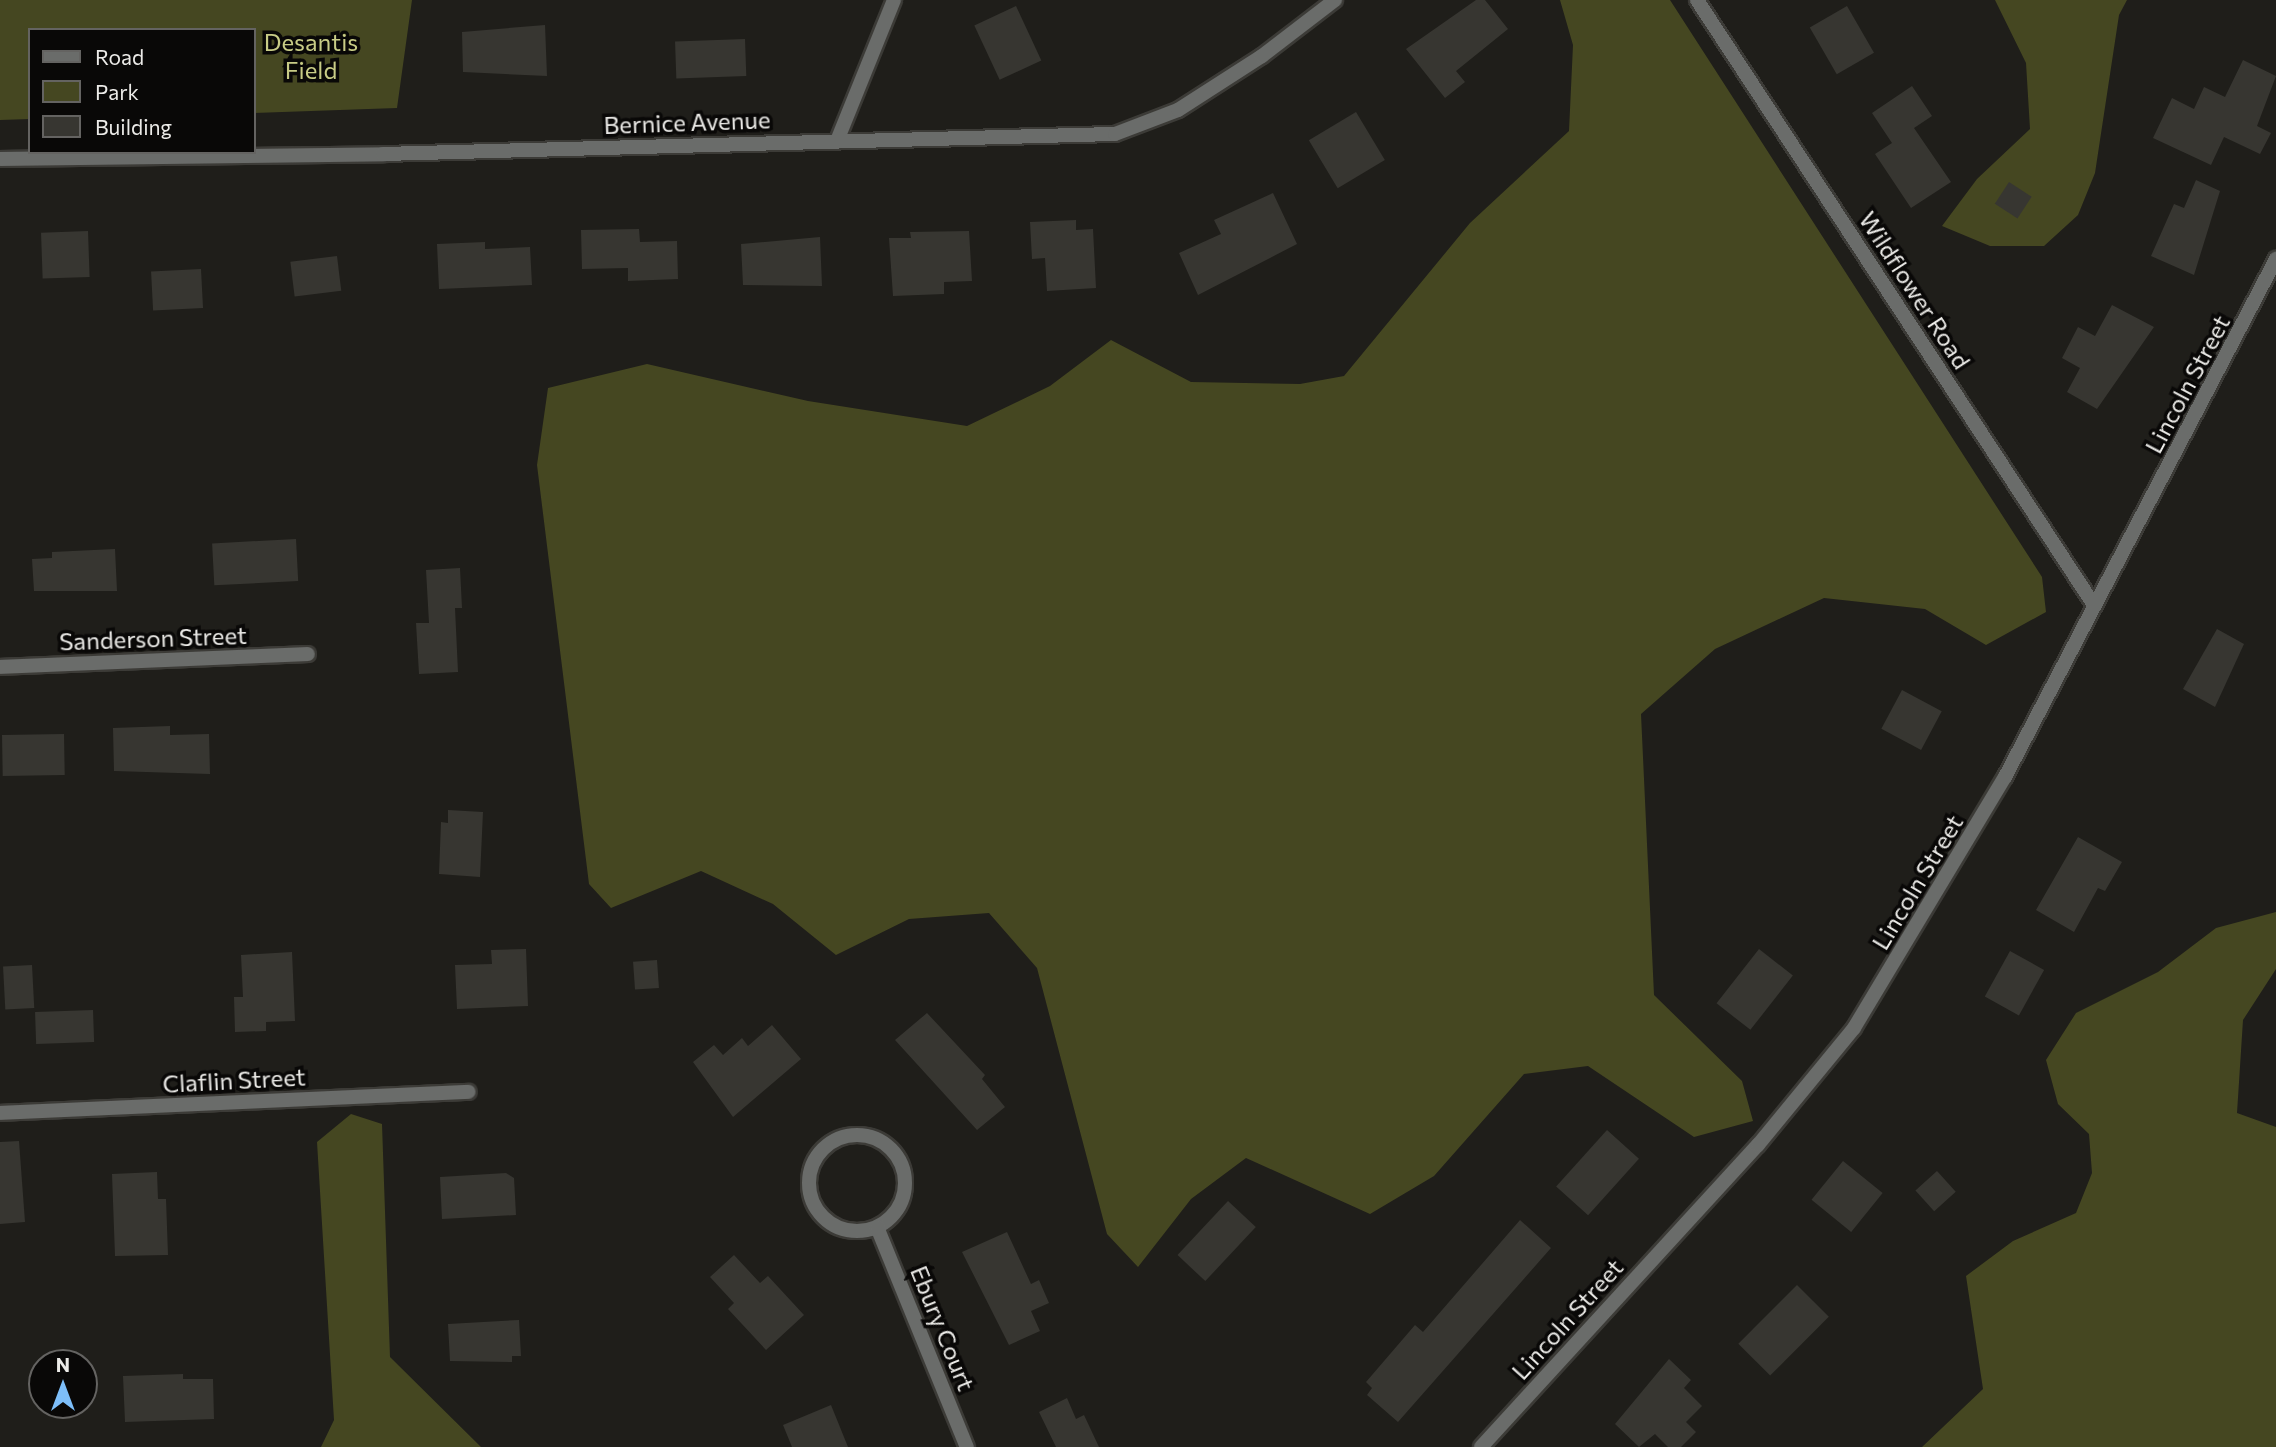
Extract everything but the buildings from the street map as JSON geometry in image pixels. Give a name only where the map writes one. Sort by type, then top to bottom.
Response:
[{"type":"street","points":[[837,141],[894,0]]},
{"type":"street","name":"Bernice Avenue","points":[[256,153],[1090,135],[1137,128],[1236,74],[1335,0]]},
{"type":"street","name":"Wildflower Road","points":[[1697,0],[2094,604]]},
{"type":"street","name":"Bernice Avenue","points":[[0,159],[232,154]]},
{"type":"street","name":"Lincoln Street","points":[[1481,1447],[1758,1145],[1854,1028],[2005,777],[2276,259]]},
{"type":"street","name":"Sanderson Street","points":[[0,667],[308,654]]},
{"type":"street","name":"Claflin Street","points":[[0,1113],[469,1092]]},
{"type":"street","points":[[853,1135],[873,1138],[891,1149],[902,1166],[905,1186],[899,1206],[877,1227],[836,1227],[813,1205],[809,1175],[817,1156],[833,1141],[853,1135]]},
{"type":"street","name":"Ebury Court","points":[[877,1227],[967,1447]]},
{"type":"green space","name":"Desantis Field","points":[[0,0],[412,0],[397,108],[256,113],[256,28],[28,28],[28,119],[0,120]]},
{"type":"green space","points":[[1560,0],[1670,0],[2042,577],[2046,612],[1986,645],[1925,609],[1824,598],[1715,649],[1641,714],[1654,995],[1742,1081],[1753,1121],[1694,1137],[1588,1066],[1524,1074],[1434,1176],[1370,1214],[1246,1158],[1191,1199],[1138,1267],[1107,1234],[1037,968],[989,913],[909,919],[836,955],[773,904],[701,871],[611,908],[589,884],[537,465],[548,388],[647,364],[808,401],[967,426],[1050,386],[1111,340],[1191,382],[1300,384],[1344,376],[1470,223],[1569,131],[1573,45]]},
{"type":"green space","points":[[1995,0],[2127,0],[2119,15],[2095,173],[2078,215],[2044,246],[1990,246],[1942,226],[1977,179],[2030,129],[2026,63]]},
{"type":"green space","points":[[2276,912],[2276,969],[2243,1020],[2237,1113],[2276,1127],[2276,1447],[1922,1447],[1983,1389],[1966,1276],[2013,1241],[2076,1213],[2092,1173],[2089,1134],[2058,1104],[2046,1060],[2076,1013],[2158,972],[2216,928]]},
{"type":"green space","points":[[351,1114],[382,1124],[390,1357],[481,1447],[321,1447],[334,1420],[317,1142]]}]
